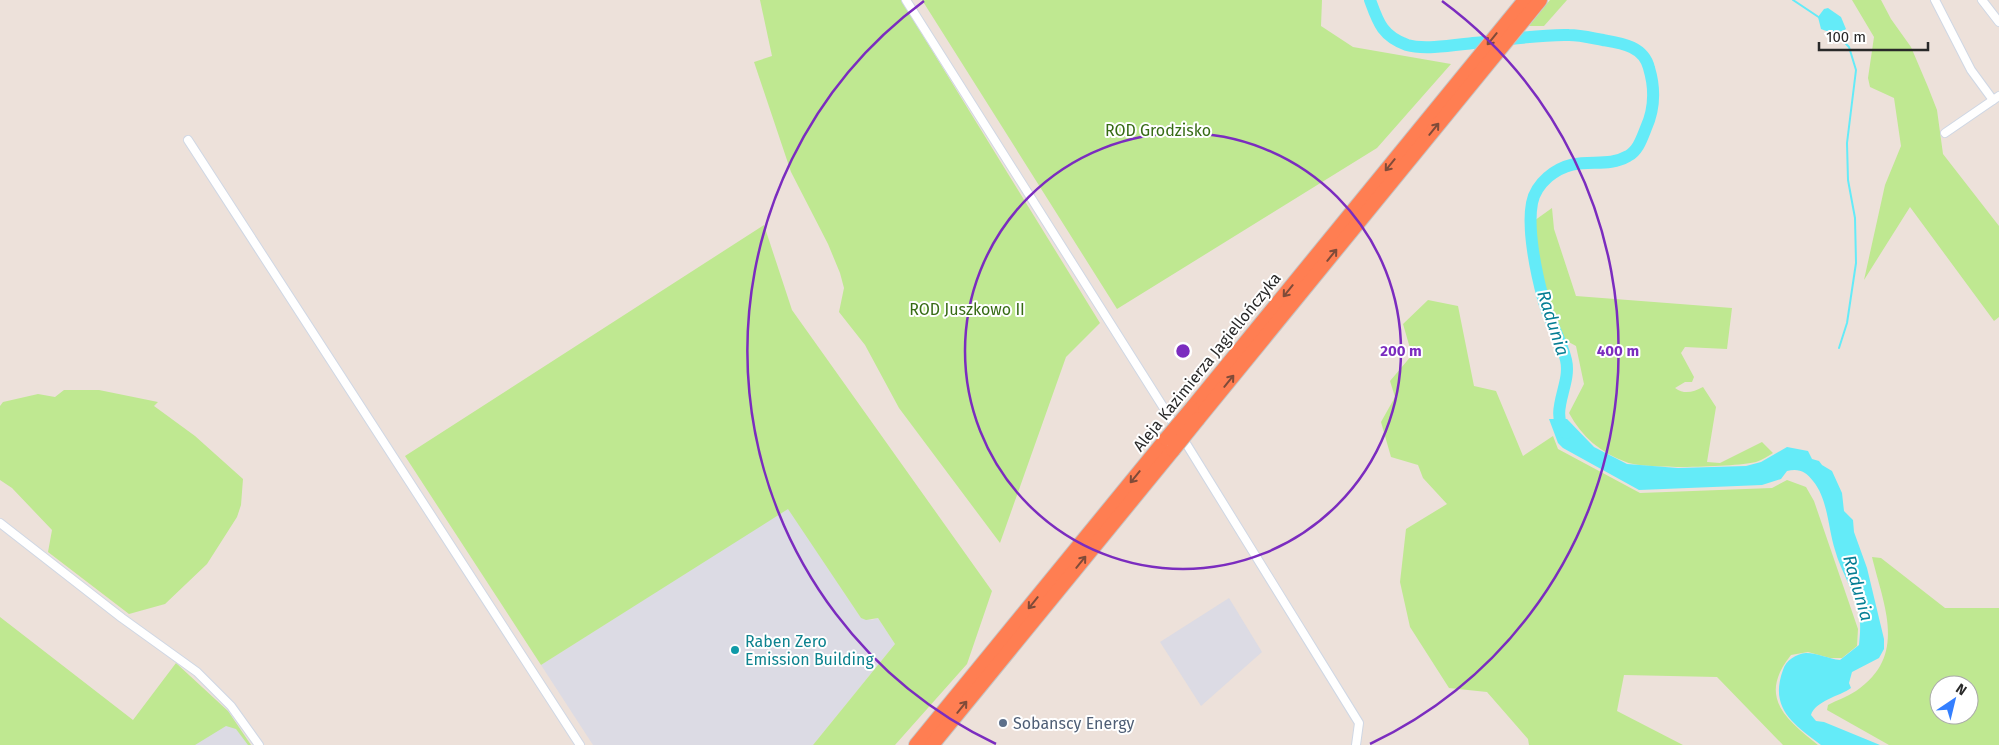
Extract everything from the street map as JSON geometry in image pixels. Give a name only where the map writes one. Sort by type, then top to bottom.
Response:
[{"type":"highway","name":"Aleja Kazimierza Jagiellończyka","points":[[916,745],[1491,59],[1515,22],[1524,0]]},
{"type":"highway","name":"Aleja Kazimierza Jagiellończyka","points":[[1195,413],[1476,59],[1540,0]]},
{"type":"highway","name":"Aleja Kazimierza Jagiellończyka","points":[[932,745],[1169,444]]},
{"type":"street","points":[[906,0],[1172,421]]},
{"type":"street","points":[[1935,0],[1971,70],[1996,98],[1945,133]]},
{"type":"street","points":[[1982,0],[1999,22]]},
{"type":"street","points":[[188,140],[580,745]]},
{"type":"street","points":[[1187,445],[1359,723],[1356,745]]},
{"type":"street","points":[[0,523],[122,618],[197,672],[232,706],[260,745]]},
{"type":"shaded area","points":[[788,508],[861,618],[872,620],[878,618],[895,644],[813,745],[593,745],[541,665]]},
{"type":"shaded area","points":[[1229,598],[1262,652],[1201,706],[1160,642]]},
{"type":"shaded area","points":[[228,711],[251,745],[145,745]]},
{"type":"green space","name":"ROD Juszkowo II","points":[[760,0],[901,0],[1100,323],[1066,357],[1000,543],[899,408],[865,345],[839,312],[844,288],[840,273],[828,244],[791,172],[754,62],[772,56]]},
{"type":"green space","name":"ROD Grodzisko","points":[[922,0],[1322,0],[1321,26],[1353,47],[1451,64],[1377,148],[1117,309]]},
{"type":"green space","points":[[1550,0],[1567,0],[1544,26],[1529,26]]},
{"type":"green space","points":[[1852,0],[1881,0],[1891,19],[1911,47],[1928,87],[1937,110],[1943,154],[1999,226],[1999,317],[1994,321],[1910,207],[1864,280],[1885,185],[1901,146],[1894,98],[1870,87],[1868,78],[1874,37]]},
{"type":"green space","points":[[1552,208],[1554,229],[1576,296],[1732,308],[1727,349],[1685,347],[1681,353],[1694,377],[1692,382],[1685,382],[1675,388],[1682,392],[1689,392],[1703,387],[1716,407],[1707,462],[1720,463],[1762,442],[1773,453],[1756,462],[1745,464],[1690,467],[1636,465],[1608,454],[1586,437],[1569,413],[1584,384],[1576,346],[1559,336],[1554,328],[1544,300],[1534,248],[1531,223]]},
{"type":"green space","points":[[764,225],[792,310],[992,591],[967,664],[895,745],[813,745],[895,644],[878,618],[866,620],[861,618],[788,509],[541,665],[405,456]]},
{"type":"green space","points":[[1428,300],[1458,306],[1474,386],[1496,391],[1523,456],[1553,436],[1558,449],[1640,493],[1772,488],[1787,480],[1806,487],[1814,501],[1858,629],[1857,646],[1842,658],[1830,658],[1808,652],[1791,655],[1781,670],[1776,694],[1779,705],[1795,725],[1818,745],[1783,745],[1717,677],[1624,675],[1617,711],[1683,745],[1529,745],[1528,739],[1487,692],[1449,688],[1410,627],[1400,582],[1406,529],[1447,504],[1423,478],[1418,465],[1391,457],[1381,422],[1395,397],[1390,381],[1412,355],[1403,324]]},
{"type":"green space","points":[[64,390],[99,390],[158,402],[154,406],[195,436],[243,479],[241,505],[237,517],[207,564],[165,604],[129,614],[48,552],[52,530],[12,488],[0,480],[0,406],[3,402],[38,394],[55,397]]},
{"type":"green space","points":[[1872,557],[1881,558],[1945,608],[1999,608],[1999,745],[1889,745],[1827,710],[1828,705],[1856,691],[1872,677],[1882,662],[1887,646],[1888,630],[1882,594]]},
{"type":"green space","points":[[0,617],[133,720],[176,663],[228,711],[251,745],[248,745],[236,729],[226,726],[195,745],[0,745]]},
{"type":"water","points":[[1828,8],[1841,17],[1846,29],[1834,32],[1821,29],[1818,17],[1824,9]]},
{"type":"water","points":[[1549,419],[1567,419],[1594,447],[1627,464],[1678,468],[1746,466],[1761,462],[1787,447],[1808,451],[1812,459],[1819,461],[1832,471],[1842,493],[1844,511],[1853,520],[1854,532],[1867,568],[1884,639],[1884,649],[1879,658],[1852,672],[1849,683],[1851,688],[1817,706],[1811,715],[1816,721],[1824,722],[1880,745],[1821,745],[1793,722],[1781,705],[1779,683],[1784,666],[1792,658],[1806,653],[1840,660],[1859,645],[1860,622],[1857,606],[1838,558],[1822,496],[1808,475],[1802,471],[1791,470],[1787,471],[1781,479],[1762,485],[1639,490],[1563,448],[1558,443]]},
{"type":"waterway","name":"Radunia","points":[[1370,0],[1386,33],[1407,45],[1440,47],[1533,37],[1573,35],[1624,44],[1637,50],[1646,61],[1652,83],[1652,106],[1643,136],[1634,151],[1618,160],[1580,163],[1559,170],[1540,185],[1532,203],[1531,238],[1538,276],[1545,306],[1566,360],[1566,379],[1559,416],[1561,425],[1566,433]]},
{"type":"waterway","points":[[1793,0],[1820,18]]},
{"type":"waterway","points":[[1834,31],[1849,47],[1856,70],[1847,143],[1848,180],[1855,218],[1856,263],[1847,323],[1839,348]]},
{"type":"place","name":"Raben Zero Emission Building","points":[[735,650]]},
{"type":"place","name":"Sobanscy Energy","points":[[1003,723]]}]
